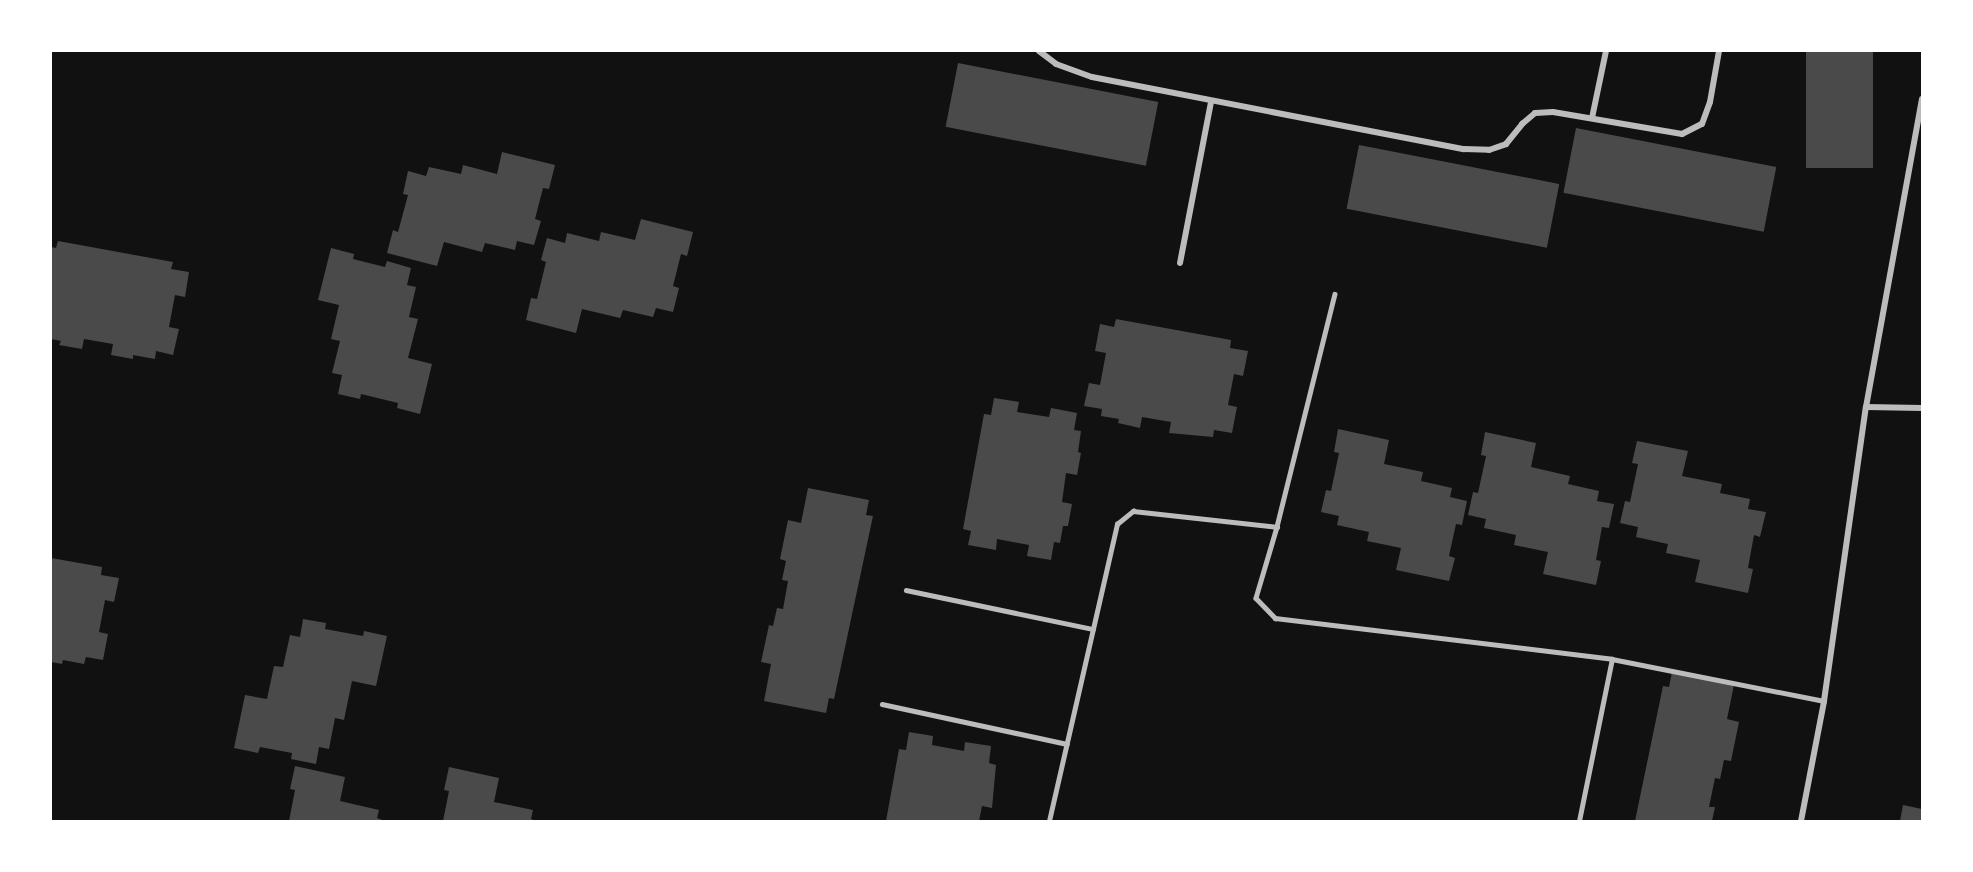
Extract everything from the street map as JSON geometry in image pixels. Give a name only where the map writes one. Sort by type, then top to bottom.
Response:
[{"type":"street","points":[[1039,51],[1056,64],[1092,77],[1211,102],[1464,149],[1489,150],[1506,144],[1522,124],[1536,113],[1553,112],[1682,134],[1702,124],[1710,102],[1719,51]]},
{"type":"street","points":[[1592,118],[1606,51]]},
{"type":"street","points":[[1801,821],[1824,701],[1866,407],[1922,99]]},
{"type":"street","points":[[1180,263],[1211,102]]},
{"type":"street","points":[[1866,407],[1922,408]]},
{"type":"lane","points":[[1335,294],[1277,526],[1256,598],[1275,618],[1612,658],[1824,701]]},
{"type":"lane","points":[[1049,821],[1117,524],[1133,511],[1277,526]]},
{"type":"lane","points":[[906,590],[1093,628]]},
{"type":"lane","points":[[1579,821],[1612,658]]},
{"type":"lane","points":[[882,704],[1066,744]]},
{"type":"building","points":[[1806,51],[1873,51],[1873,168],[1806,168]]},
{"type":"building","points":[[958,63],[1158,102],[1146,166],[946,127]]},
{"type":"building","points":[[1576,128],[1776,167],[1764,232],[1563,193]]},
{"type":"building","points":[[1359,145],[1559,184],[1547,248],[1347,209]]},
{"type":"building","points":[[502,152],[555,165],[549,189],[543,188],[535,219],[541,221],[534,245],[517,241],[515,250],[485,243],[482,252],[444,242],[437,266],[387,253],[393,230],[398,232],[408,195],[403,194],[408,171],[426,176],[429,167],[461,174],[463,165],[497,174]]},
{"type":"building","points":[[641,219],[693,232],[687,256],[681,254],[673,286],[679,288],[673,312],[656,308],[653,317],[623,310],[620,318],[582,309],[576,333],[526,320],[531,298],[537,299],[546,262],[541,260],[547,238],[565,243],[567,233],[599,241],[601,232],[635,240]]},
{"type":"building","points":[[58,241],[173,262],[171,269],[189,272],[185,297],[175,295],[169,327],[179,329],[173,355],[156,351],[155,359],[133,355],[133,359],[111,355],[113,344],[84,339],[82,349],[59,345],[61,341],[51,339],[51,247],[56,248]]},
{"type":"building","points":[[331,248],[354,254],[353,259],[385,267],[387,261],[411,268],[407,285],[416,287],[409,317],[418,319],[408,358],[432,364],[420,414],[397,408],[398,403],[361,394],[360,399],[338,394],[342,375],[332,373],[340,341],[331,339],[339,305],[318,300]]},
{"type":"building","points":[[1116,319],[1231,340],[1230,348],[1248,351],[1243,376],[1234,374],[1228,405],[1237,407],[1232,433],[1214,430],[1213,437],[1169,433],[1171,422],[1142,417],[1140,428],[1118,423],[1119,419],[1101,416],[1102,409],[1084,406],[1089,383],[1100,385],[1106,353],[1095,351],[1100,324],[1114,327]]},
{"type":"building","points":[[994,398],[1019,402],[1017,412],[1049,417],[1051,408],[1077,413],[1074,430],[1081,431],[1078,452],[1081,453],[1077,475],[1066,473],[1062,502],[1072,504],[1068,526],[1063,526],[1060,543],[1054,542],[1051,560],[1027,556],[1029,545],[997,539],[996,550],[968,545],[971,531],[963,529],[984,414],[991,415]]},
{"type":"building","points":[[1338,429],[1389,440],[1384,464],[1423,472],[1421,481],[1452,488],[1450,497],[1467,501],[1462,525],[1456,524],[1449,556],[1455,558],[1449,581],[1396,570],[1401,548],[1367,541],[1369,532],[1337,525],[1339,516],[1321,512],[1326,490],[1331,491],[1339,453],[1334,452]]},
{"type":"building","points":[[1485,432],[1536,443],[1531,467],[1570,476],[1568,484],[1599,491],[1597,501],[1614,504],[1609,528],[1602,527],[1596,560],[1601,561],[1596,585],[1543,574],[1548,552],[1514,545],[1516,535],[1484,528],[1486,519],[1468,515],[1473,492],[1478,493],[1486,456],[1481,455]]},
{"type":"building","points":[[1637,441],[1688,451],[1682,476],[1722,484],[1720,493],[1750,499],[1748,509],[1766,512],[1760,537],[1754,535],[1748,568],[1753,569],[1748,593],[1695,582],[1700,560],[1666,553],[1668,544],[1636,537],[1638,527],[1620,523],[1625,501],[1630,502],[1638,464],[1632,463]]},
{"type":"building","points":[[808,488],[869,500],[866,515],[873,516],[834,699],[829,698],[826,713],[764,701],[771,664],[761,662],[769,625],[773,626],[777,608],[783,609],[788,581],[782,580],[786,561],[780,559],[788,520],[801,523]]},
{"type":"building","points":[[51,558],[102,567],[101,575],[119,578],[114,602],[105,600],[99,632],[108,634],[103,660],[86,657],[84,664],[63,660],[62,664],[51,662]]},
{"type":"building","points":[[303,619],[326,623],[325,629],[363,636],[364,631],[387,636],[376,686],[352,681],[344,720],[335,718],[329,749],[319,747],[316,764],[291,759],[292,753],[260,747],[258,753],[234,748],[245,695],[267,699],[274,666],[283,667],[290,635],[300,637]]},
{"type":"building","points":[[1672,672],[1734,685],[1727,719],[1739,722],[1731,761],[1724,760],[1720,779],[1715,778],[1709,807],[1715,807],[1712,821],[1635,821],[1663,686],[1669,687]]},
{"type":"building","points":[[909,732],[933,736],[932,745],[964,751],[965,742],[991,746],[989,763],[996,765],[992,808],[982,806],[979,821],[886,821],[899,749],[906,750]]},
{"type":"building","points":[[295,766],[345,777],[340,801],[379,810],[377,818],[385,821],[289,821],[295,790],[290,789]]},
{"type":"building","points":[[449,767],[499,778],[494,802],[533,810],[531,819],[536,821],[443,821],[449,791],[444,790]]},
{"type":"building","points":[[1903,805],[1922,809],[1922,821],[1900,821]]}]
